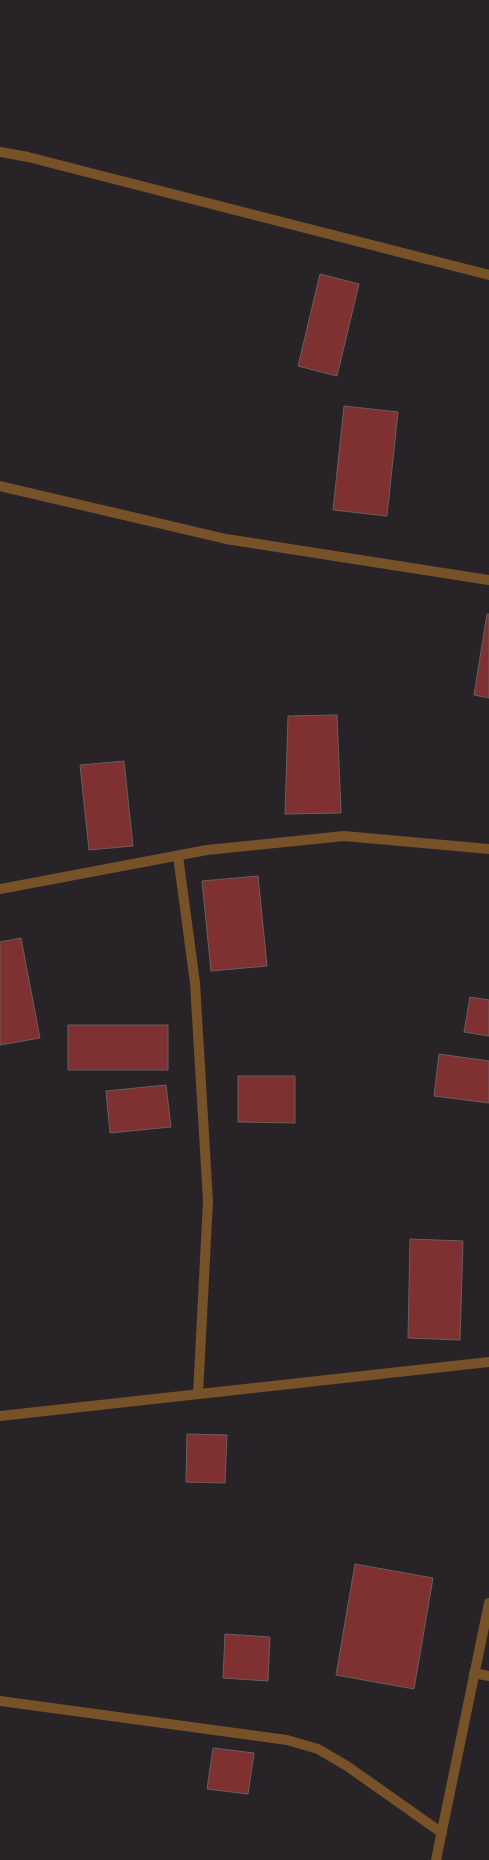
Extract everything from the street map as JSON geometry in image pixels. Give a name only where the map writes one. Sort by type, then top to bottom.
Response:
[{"type":"street","points":[[0,152],[28,156],[489,275]]},
{"type":"street","points":[[0,486],[226,539],[489,580]]},
{"type":"street","points":[[0,889],[206,850],[344,836],[489,849]]},
{"type":"street","points":[[178,856],[195,983],[208,1202],[198,1394]]},
{"type":"street","points":[[0,1416],[489,1362]]},
{"type":"street","points":[[436,1860],[489,1603]]},
{"type":"street","points":[[474,1673],[489,1676]]},
{"type":"street","points":[[0,1701],[287,1740],[318,1749],[346,1766],[442,1833]]},
{"type":"building","points":[[320,274],[359,284],[337,376],[298,366]]},
{"type":"building","points":[[344,406],[398,412],[387,516],[333,510]]},
{"type":"building","points":[[487,614],[489,614],[489,698],[474,695]]},
{"type":"building","points":[[337,715],[341,813],[285,814],[288,716]]},
{"type":"building","points":[[124,761],[133,846],[89,850],[80,765]]},
{"type":"building","points":[[258,876],[267,966],[211,971],[202,881]]},
{"type":"building","points":[[21,938],[40,1038],[0,1045],[0,942]]},
{"type":"building","points":[[470,997],[489,1000],[489,1036],[464,1032]]},
{"type":"building","points":[[68,1025],[168,1025],[168,1070],[68,1070]]},
{"type":"building","points":[[439,1054],[489,1061],[489,1103],[434,1096]]},
{"type":"building","points":[[238,1076],[295,1076],[295,1123],[238,1122]]},
{"type":"building","points":[[166,1085],[171,1127],[110,1133],[106,1091]]},
{"type":"building","points":[[410,1239],[463,1241],[460,1340],[408,1338]]},
{"type":"building","points":[[187,1434],[227,1435],[225,1483],[186,1482]]},
{"type":"building","points":[[355,1564],[433,1578],[414,1689],[336,1675]]},
{"type":"building","points":[[225,1634],[270,1637],[268,1681],[223,1678]]},
{"type":"building","points":[[213,1748],[254,1753],[248,1794],[207,1789]]}]
